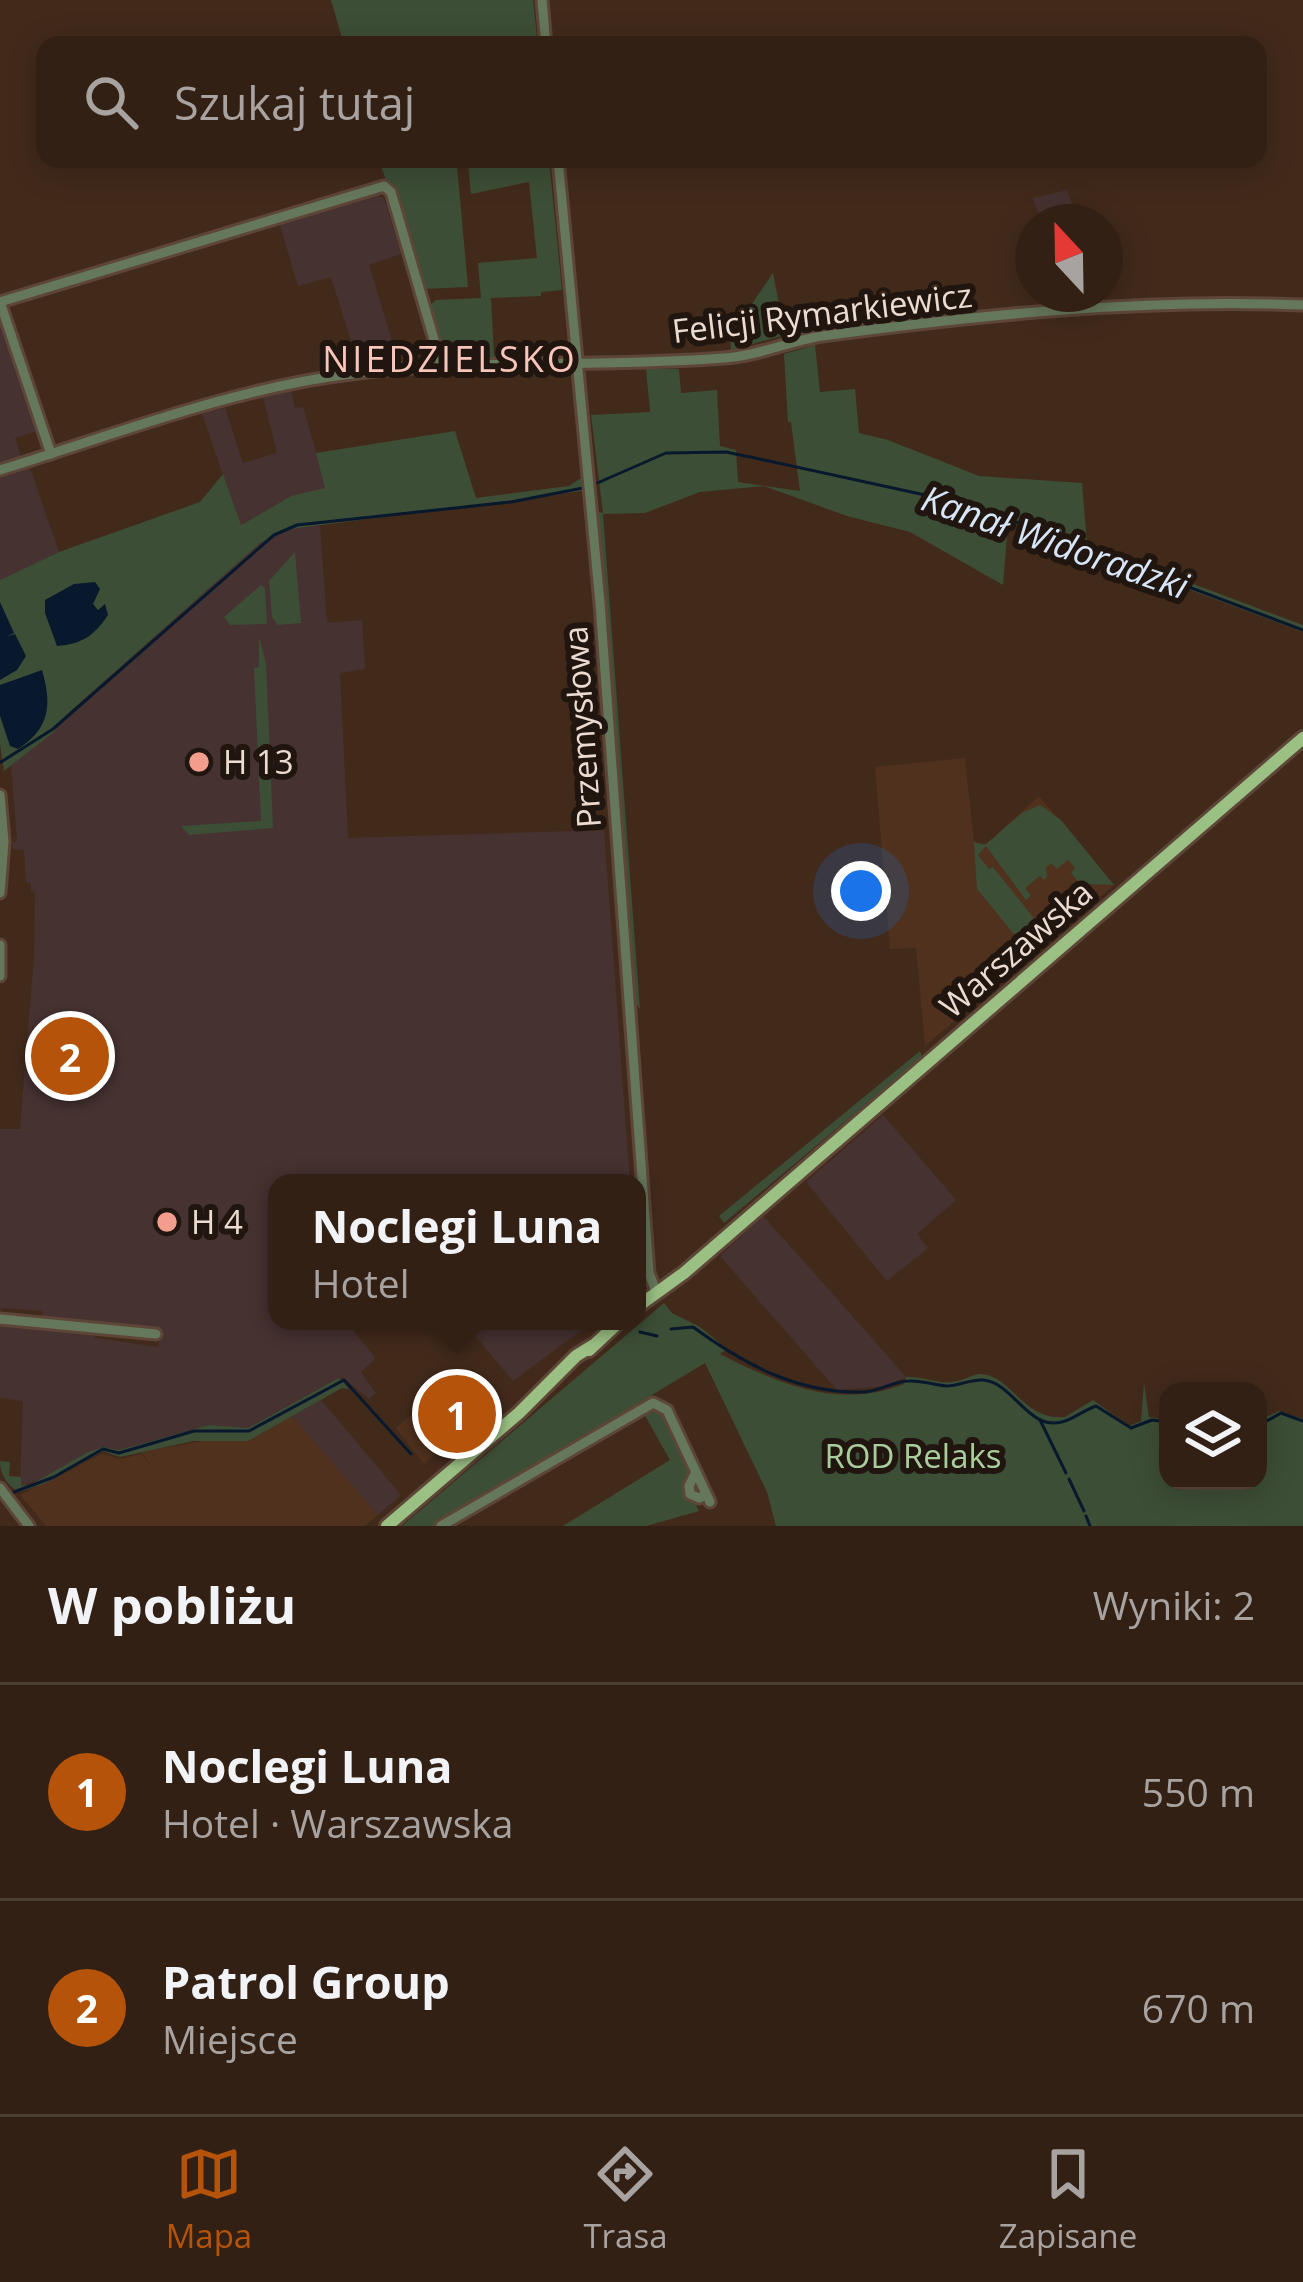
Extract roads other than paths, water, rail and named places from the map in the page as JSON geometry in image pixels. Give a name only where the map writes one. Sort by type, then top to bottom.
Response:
[{"type":"main road","name":"Warszawska","points":[[646,1299],[683,1273],[1303,738]]},
{"type":"main road","points":[[387,1526],[610,1330]]},
{"type":"street","points":[[542,0],[545,36]]},
{"type":"street","name":"Przemysłowa","points":[[559,168],[600,603],[642,1174]]},
{"type":"street","points":[[51,454],[0,302],[384,186],[391,192],[442,367]]},
{"type":"street","name":"Felicji Rymarkiewicz","points":[[0,470],[302,382],[390,369],[724,358],[823,336],[1140,305],[1303,305]]},
{"type":"street","points":[[0,795],[0,893]]},
{"type":"street","points":[[0,945],[0,976]]},
{"type":"street","name":"Przemysłowa","points":[[646,1232],[649,1273],[656,1291]]},
{"type":"street","points":[[0,1319],[156,1334]]},
{"type":"street","points":[[442,1526],[650,1403],[667,1410],[708,1498]]},
{"type":"street","points":[[0,1488],[29,1526]]},
{"type":"water","points":[[95,582],[100,589],[93,604],[98,610],[105,604],[108,615],[87,638],[57,646],[45,600],[74,584]]},
{"type":"water","points":[[0,602],[14,633],[7,636],[15,634],[26,656],[17,670],[0,680]]},
{"type":"water","points":[[42,670],[46,715],[37,733],[18,749],[10,746],[0,716],[0,685]]},
{"type":"waterway","name":"Kanał Widoradzki","points":[[595,484],[666,453],[726,452],[971,505],[1303,630]]},
{"type":"waterway","name":"Kanał Widoradzki","points":[[1,762],[53,729],[274,535],[297,525],[511,502],[583,488]]},
{"type":"waterway","points":[[671,1329],[693,1327],[753,1365],[817,1388],[864,1392],[903,1381],[946,1386],[983,1380],[1050,1423],[1066,1421],[1096,1406],[1131,1428],[1159,1421]]},
{"type":"waterway","points":[[640,1332],[657,1336]]},
{"type":"waterway","points":[[14,1492],[54,1477],[103,1449],[119,1453],[194,1431],[249,1431],[344,1380],[411,1454]]},
{"type":"waterway","points":[[1267,1421],[1281,1413],[1303,1421]]},
{"type":"waterway","points":[[1040,1420],[1066,1473]]},
{"type":"waterway","points":[[1069,1479],[1084,1511]]},
{"type":"waterway","points":[[1086,1516],[1090,1526]]},
{"type":"place","name":"H 13","points":[[199,762]]},
{"type":"place","name":"Patrol Group","points":[[70,1056]]},
{"type":"place","name":"H 4","points":[[167,1222]]},
{"type":"place","name":"Noclegi Luna","points":[[457,1414]]},
{"type":"district","name":"NIEDZIELSKO","points":[[450,359]]},
{"type":"park label","name":"ROD Relaks","points":[[913,1456]]}]
